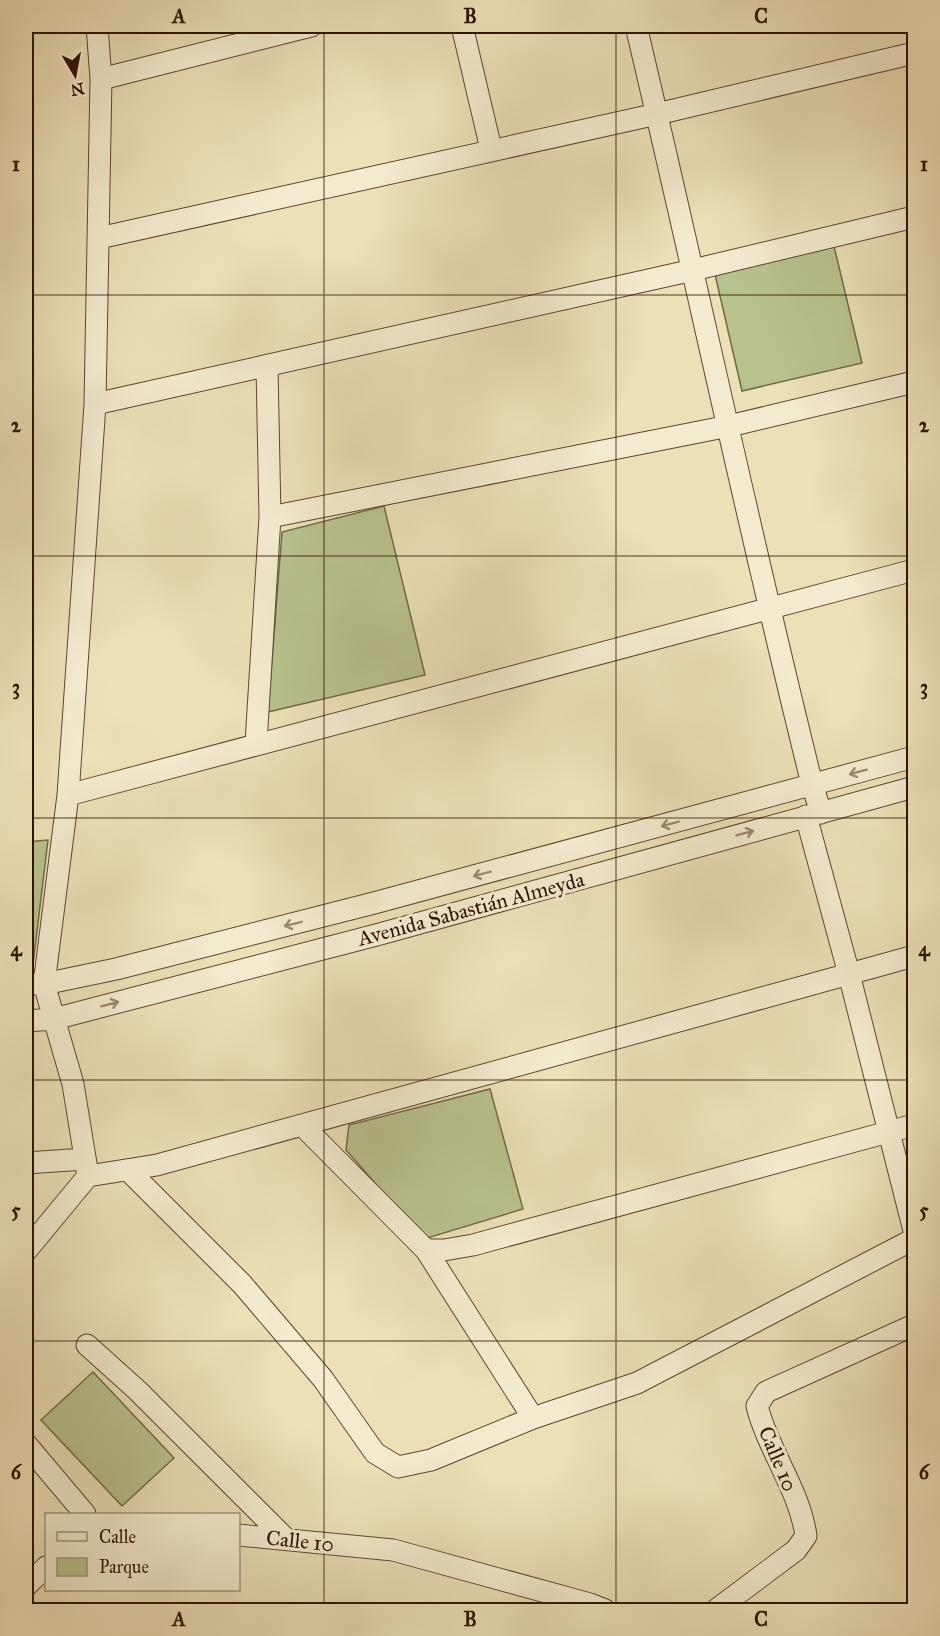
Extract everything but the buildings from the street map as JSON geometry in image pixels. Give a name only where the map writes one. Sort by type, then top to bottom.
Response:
[{"type":"street","points":[[26,1251],[86,1167],[73,1084],[54,1019],[35,984],[68,795],[95,404],[101,79],[97,26]]},
{"type":"street","points":[[101,79],[303,26]]},
{"type":"street","points":[[462,26],[491,149]]},
{"type":"street","points":[[636,26],[729,426],[768,608],[812,784],[813,815],[849,974],[915,1231]]},
{"type":"street","points":[[99,238],[491,149],[657,114],[915,53]]},
{"type":"street","points":[[95,404],[693,270],[915,217]]},
{"type":"street","points":[[256,743],[270,517],[267,367]]},
{"type":"street","points":[[270,517],[729,426],[915,382]]},
{"type":"street","points":[[68,795],[256,743],[915,570]]},
{"type":"street","name":"Avenida Sabastián Almeyda","points":[[35,984],[116,969],[374,903],[915,757]]},
{"type":"street","name":"Avenida Sabastián Almeyda","points":[[26,1021],[54,1019],[380,934],[915,787]]},
{"type":"street","points":[[26,1163],[129,1171],[157,1166],[915,956]]},
{"type":"street","points":[[426,1250],[444,1250],[473,1245],[915,1125]]},
{"type":"street","points":[[303,1126],[426,1250],[533,1418]]},
{"type":"street","points":[[129,1171],[242,1284],[322,1378],[375,1453],[398,1467],[431,1460],[533,1418],[637,1383],[915,1239]]},
{"type":"street","name":"Calle 10","points":[[716,1611],[796,1550],[806,1536],[804,1519],[762,1426],[757,1406],[766,1392],[915,1325]]},
{"type":"street","points":[[87,1345],[137,1390],[285,1538]]},
{"type":"street","points":[[26,1444],[83,1513]]},
{"type":"street","name":"Calle 10","points":[[240,1535],[393,1550],[590,1604],[605,1611]]},
{"type":"street","points":[[26,1586],[45,1568]]},
{"type":"green space","points":[[833,242],[862,363],[742,391],[714,270]]},
{"type":"green space","points":[[384,506],[425,675],[268,712],[282,532]]},
{"type":"green space","points":[[48,840],[33,964],[26,970],[26,842]]},
{"type":"green space","points":[[490,1089],[523,1209],[424,1239],[346,1150],[349,1125]]},
{"type":"green space","points":[[93,1372],[174,1458],[122,1506],[41,1420]]}]
